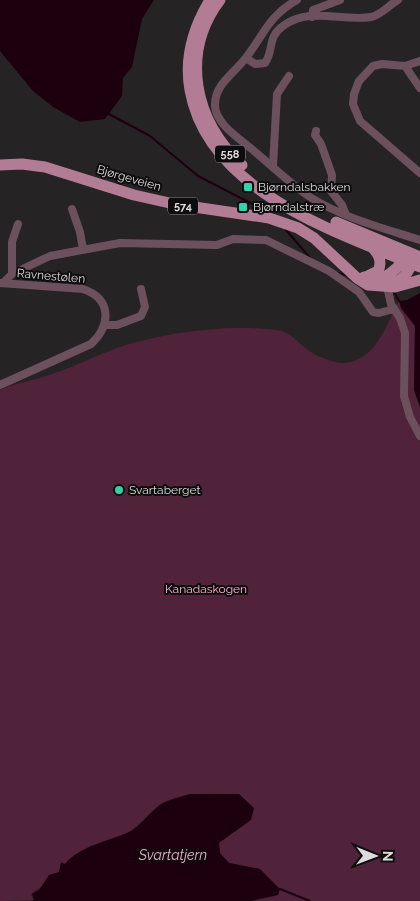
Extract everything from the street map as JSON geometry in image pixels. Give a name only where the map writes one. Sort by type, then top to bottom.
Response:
[{"type":"main road","name":"558","points":[[210,0],[195,30],[188,70],[194,108],[209,140],[234,168],[280,203],[370,245],[414,260]]},
{"type":"main road","name":"558","points":[[220,0],[210,15],[201,36],[197,50],[196,78],[204,111],[220,142],[248,171],[283,197],[414,260]]},
{"type":"main road","name":"Bjørgeveien","points":[[0,165],[22,164],[45,167],[134,195],[278,221],[314,238],[368,285],[420,280]]},
{"type":"main road","points":[[366,277],[378,271],[380,264],[378,254],[370,245]]},
{"type":"main road","points":[[386,282],[403,278],[414,260]]},
{"type":"main road","name":"Bjørgeveien","points":[[353,273],[386,282]]},
{"type":"street","points":[[297,0],[285,7],[265,27],[246,58],[218,91],[215,107],[223,124],[312,198],[346,215],[420,240]]},
{"type":"street","points":[[312,16],[313,10],[340,0]]},
{"type":"street","points":[[246,58],[255,64],[265,62],[269,58],[273,36],[283,26],[296,19],[333,15],[370,17],[378,15],[397,0]]},
{"type":"street","points":[[420,60],[404,66],[382,64],[373,66],[359,81],[354,94],[353,104],[360,121],[420,173]]},
{"type":"street","points":[[404,66],[420,88]]},
{"type":"street","points":[[273,166],[277,94],[289,76]]},
{"type":"street","points":[[316,131],[315,135],[321,144],[332,175],[331,191],[342,205],[346,215]]},
{"type":"street","points":[[72,209],[80,232],[83,249]]},
{"type":"street","points":[[12,274],[12,242],[18,224]]},
{"type":"street","points":[[2,283],[12,274],[50,256],[83,249],[120,243],[217,245],[233,239],[266,240],[329,271],[359,292],[373,312],[379,313],[394,310]]},
{"type":"street","points":[[386,282],[394,310],[405,333],[403,386],[406,405],[420,436]]},
{"type":"street","name":"Ravnestølen","points":[[2,283],[83,289],[91,292],[104,308],[106,325]]},
{"type":"street","points":[[0,385],[91,344],[102,334],[106,325],[117,325],[141,316],[144,307],[141,289]]},
{"type":"green space","name":"Kanadaskogen","points":[[399,301],[401,308],[415,326],[414,390],[420,407],[420,901],[251,901],[278,895],[260,869],[229,863],[220,853],[219,843],[239,794],[199,794],[179,797],[160,805],[126,834],[92,847],[75,856],[43,886],[34,891],[31,895],[34,900],[0,901],[0,390],[44,377],[135,342],[176,334],[218,329],[259,328],[283,331],[309,351],[326,359],[340,363],[355,361],[372,349],[379,340]]},
{"type":"water","points":[[0,0],[154,0],[142,19],[132,67],[123,78],[122,96],[105,119],[80,122],[53,107],[33,91],[0,51]]},
{"type":"water","points":[[420,293],[420,407],[414,390],[415,326],[401,308],[399,301],[407,300]]},
{"type":"water","name":"Svartatjern","points":[[190,794],[239,794],[254,808],[251,820],[219,843],[220,853],[229,863],[260,869],[280,889],[278,895],[251,901],[30,901],[34,900],[32,894],[39,890],[49,875],[59,872],[61,862],[65,864],[86,848],[129,832],[161,804]]},
{"type":"waterway","points":[[109,114],[150,136],[198,176],[274,215]]},
{"type":"waterway","points":[[286,230],[311,259]]},
{"type":"waterway","points":[[337,273],[348,275]]},
{"type":"waterway","points":[[393,290],[399,301]]},
{"type":"waterway","points":[[280,889],[310,901]]},
{"type":"place","name":"Bjørndalsbakken","points":[[248,187]]},
{"type":"place","name":"Bjørndalstræ","points":[[243,207]]},
{"type":"place","name":"Svartaberget","points":[[119,490]]}]
